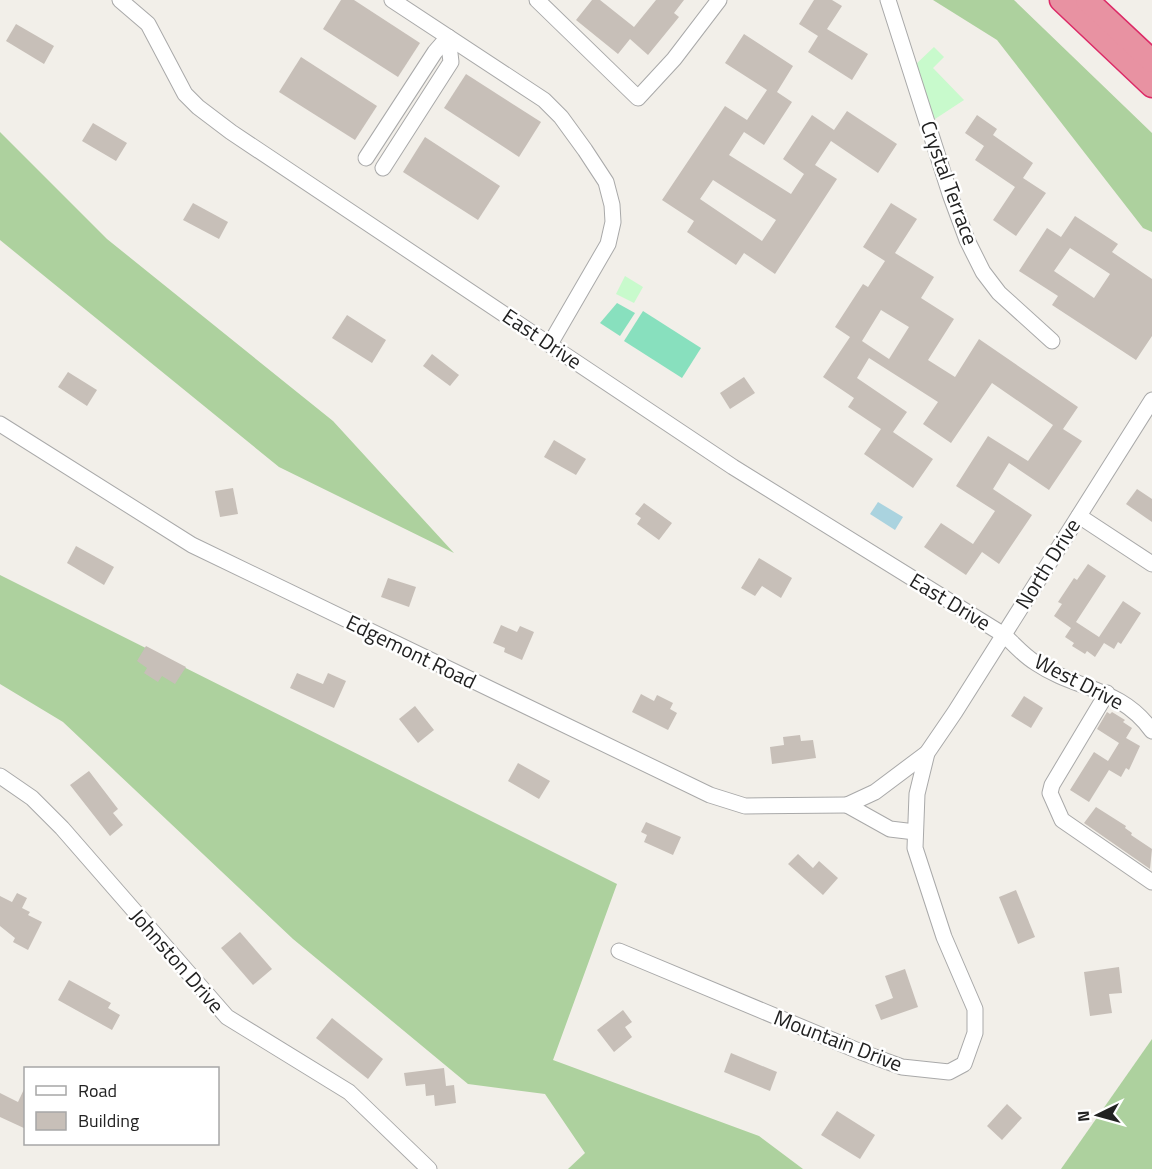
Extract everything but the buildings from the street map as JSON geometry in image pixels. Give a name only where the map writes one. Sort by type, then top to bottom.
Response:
[{"type":"highway","points":[[1061,0],[1143,65],[1152,97]]},
{"type":"highway","points":[[1087,0],[1143,65],[1152,86]]},
{"type":"street","name":"East Drive","points":[[120,0],[148,24],[186,94],[198,107],[349,213],[546,341],[733,467],[1004,635]]},
{"type":"street","points":[[392,0],[544,100],[561,117],[606,182],[613,214],[608,244],[579,292],[567,300],[546,341]]},
{"type":"street","points":[[537,0],[638,98],[674,59],[719,0]]},
{"type":"street","name":"Crystal Terrace","points":[[888,0],[950,194],[983,272],[999,293],[1052,341]]},
{"type":"street","points":[[366,158],[435,52],[448,37]]},
{"type":"street","points":[[383,168],[451,62],[448,37]]},
{"type":"street","name":"North Drive","points":[[917,794],[927,753],[1152,400]]},
{"type":"street","name":"Edgemont Road","points":[[0,423],[192,545],[710,795],[745,806],[847,805],[875,792],[927,753]]},
{"type":"street","points":[[1079,516],[1152,564]]},
{"type":"street","name":"West Drive","points":[[1004,635],[1036,663],[1125,703],[1143,717],[1152,731]]},
{"type":"street","points":[[1107,693],[1052,785],[1050,794],[1062,820],[1152,882]]},
{"type":"street","name":"Johnston Drive","points":[[0,776],[32,798],[62,828],[227,1017],[349,1092],[429,1169]]},
{"type":"street","name":"Mountain Drive","points":[[620,951],[850,1048],[902,1067],[921,1071],[957,1070],[964,1064],[975,1033],[975,1010],[929,894],[915,848],[917,794]]},
{"type":"street","name":"Edgemont Road","points":[[847,805],[890,829],[915,832]]},
{"type":"green space","points":[[933,0],[1014,0],[1152,133],[1152,232],[1143,228],[997,40]]},
{"type":"green space","points":[[934,47],[944,57],[933,68],[964,100],[935,119],[914,66]]},
{"type":"green space","points":[[0,132],[107,239],[333,421],[454,553],[279,467],[0,240]]},
{"type":"green space","points":[[625,276],[643,287],[634,303],[616,294]]},
{"type":"green space","points":[[617,303],[635,313],[620,336],[600,323]]},
{"type":"green space","points":[[643,311],[701,348],[682,378],[624,341]]},
{"type":"green space","points":[[0,575],[617,884],[553,1060],[759,1136],[803,1169],[568,1169],[585,1153],[545,1094],[468,1084],[293,939],[63,722],[0,684]]},
{"type":"green space","points":[[1152,1039],[1152,1169],[1061,1169]]},
{"type":"water","points":[[878,502],[903,517],[895,530],[870,514]]}]
